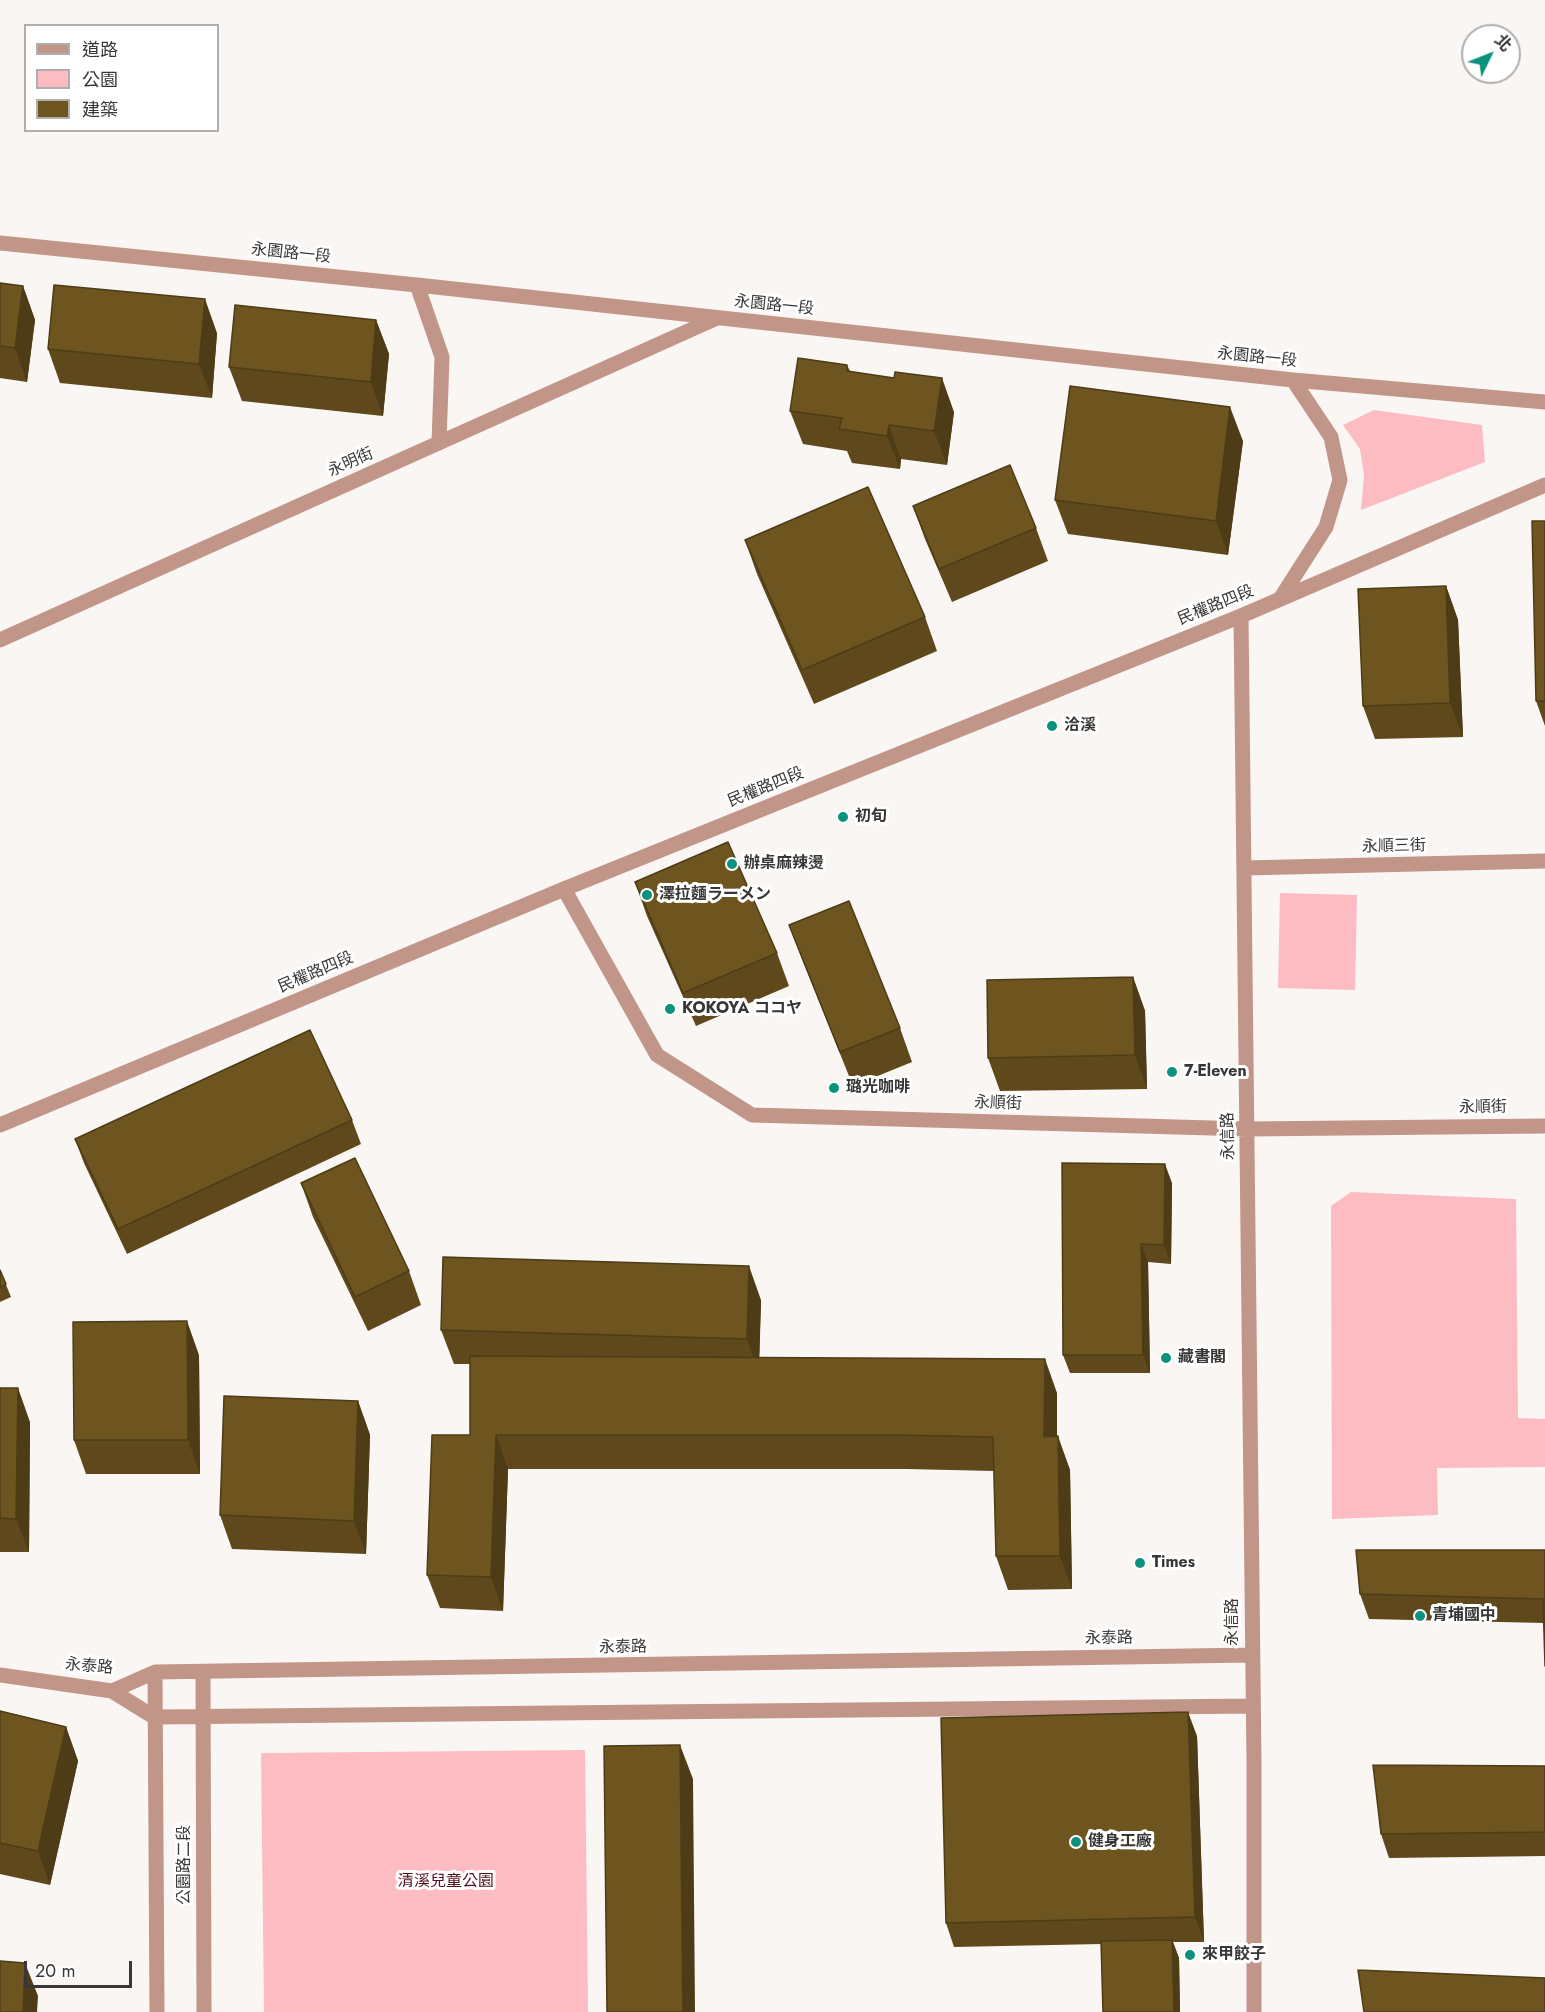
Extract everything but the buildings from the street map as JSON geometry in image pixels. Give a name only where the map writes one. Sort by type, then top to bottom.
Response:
[{"type":"street","name":"永園路一段","points":[[0,243],[417,285],[1293,380],[1545,402]]},
{"type":"street","points":[[417,285],[442,357],[439,443]]},
{"type":"street","name":"永明街","points":[[0,640],[717,317]]},
{"type":"street","points":[[1280,599],[1326,527],[1340,480],[1331,437],[1293,380]]},
{"type":"street","name":"民權路四段","points":[[0,1125],[564,889],[1241,616],[1545,485]]},
{"type":"street","name":"永信路","points":[[1241,616],[1253,1706]]},
{"type":"street","name":"永順三街","points":[[1244,868],[1545,861]]},
{"type":"street","name":"永順街","points":[[564,889],[657,1055],[752,1115],[1247,1129],[1545,1126]]},
{"type":"street","name":"永泰路","points":[[0,1675],[112,1690],[155,1672],[1251,1655]]},
{"type":"street","name":"公園路二段","points":[[155,1672],[157,2012]]},
{"type":"street","name":"公園路二段","points":[[203,1673],[204,2012]]},
{"type":"street","points":[[112,1690],[154,1718],[1253,1706],[1254,2012]]},
{"type":"green space","points":[[1374,410],[1482,425],[1485,462],[1361,510],[1364,475],[1360,449],[1343,425]]},
{"type":"green space","points":[[1280,893],[1357,895],[1355,990],[1278,988]]},
{"type":"green space","points":[[1351,1192],[1516,1199],[1518,1418],[1545,1419],[1545,1467],[1437,1468],[1438,1515],[1332,1519],[1331,1206]]},
{"type":"green space","name":"清溪兒童公園","points":[[585,1750],[588,2012],[264,2012],[261,1753]]},
{"type":"place","name":"洽溪","points":[[1052,726]]},
{"type":"place","name":"初旬","points":[[843,817]]},
{"type":"place","name":"辦桌麻辣燙","points":[[732,864]]},
{"type":"place","name":"澤拉麵ラーメン","points":[[647,895]]},
{"type":"place","name":"KOKOYA ココヤ","points":[[670,1009]]},
{"type":"place","name":"7-Eleven","points":[[1172,1072]]},
{"type":"place","name":"璐光咖啡","points":[[834,1088]]},
{"type":"place","name":"藏書閣","points":[[1166,1358]]},
{"type":"place","name":"Times","points":[[1140,1563]]},
{"type":"place","name":"青埔國中","points":[[1420,1616]]},
{"type":"place","name":"健身工廠","points":[[1076,1842]]},
{"type":"place","name":"來甲餃子","points":[[1190,1955]]}]
